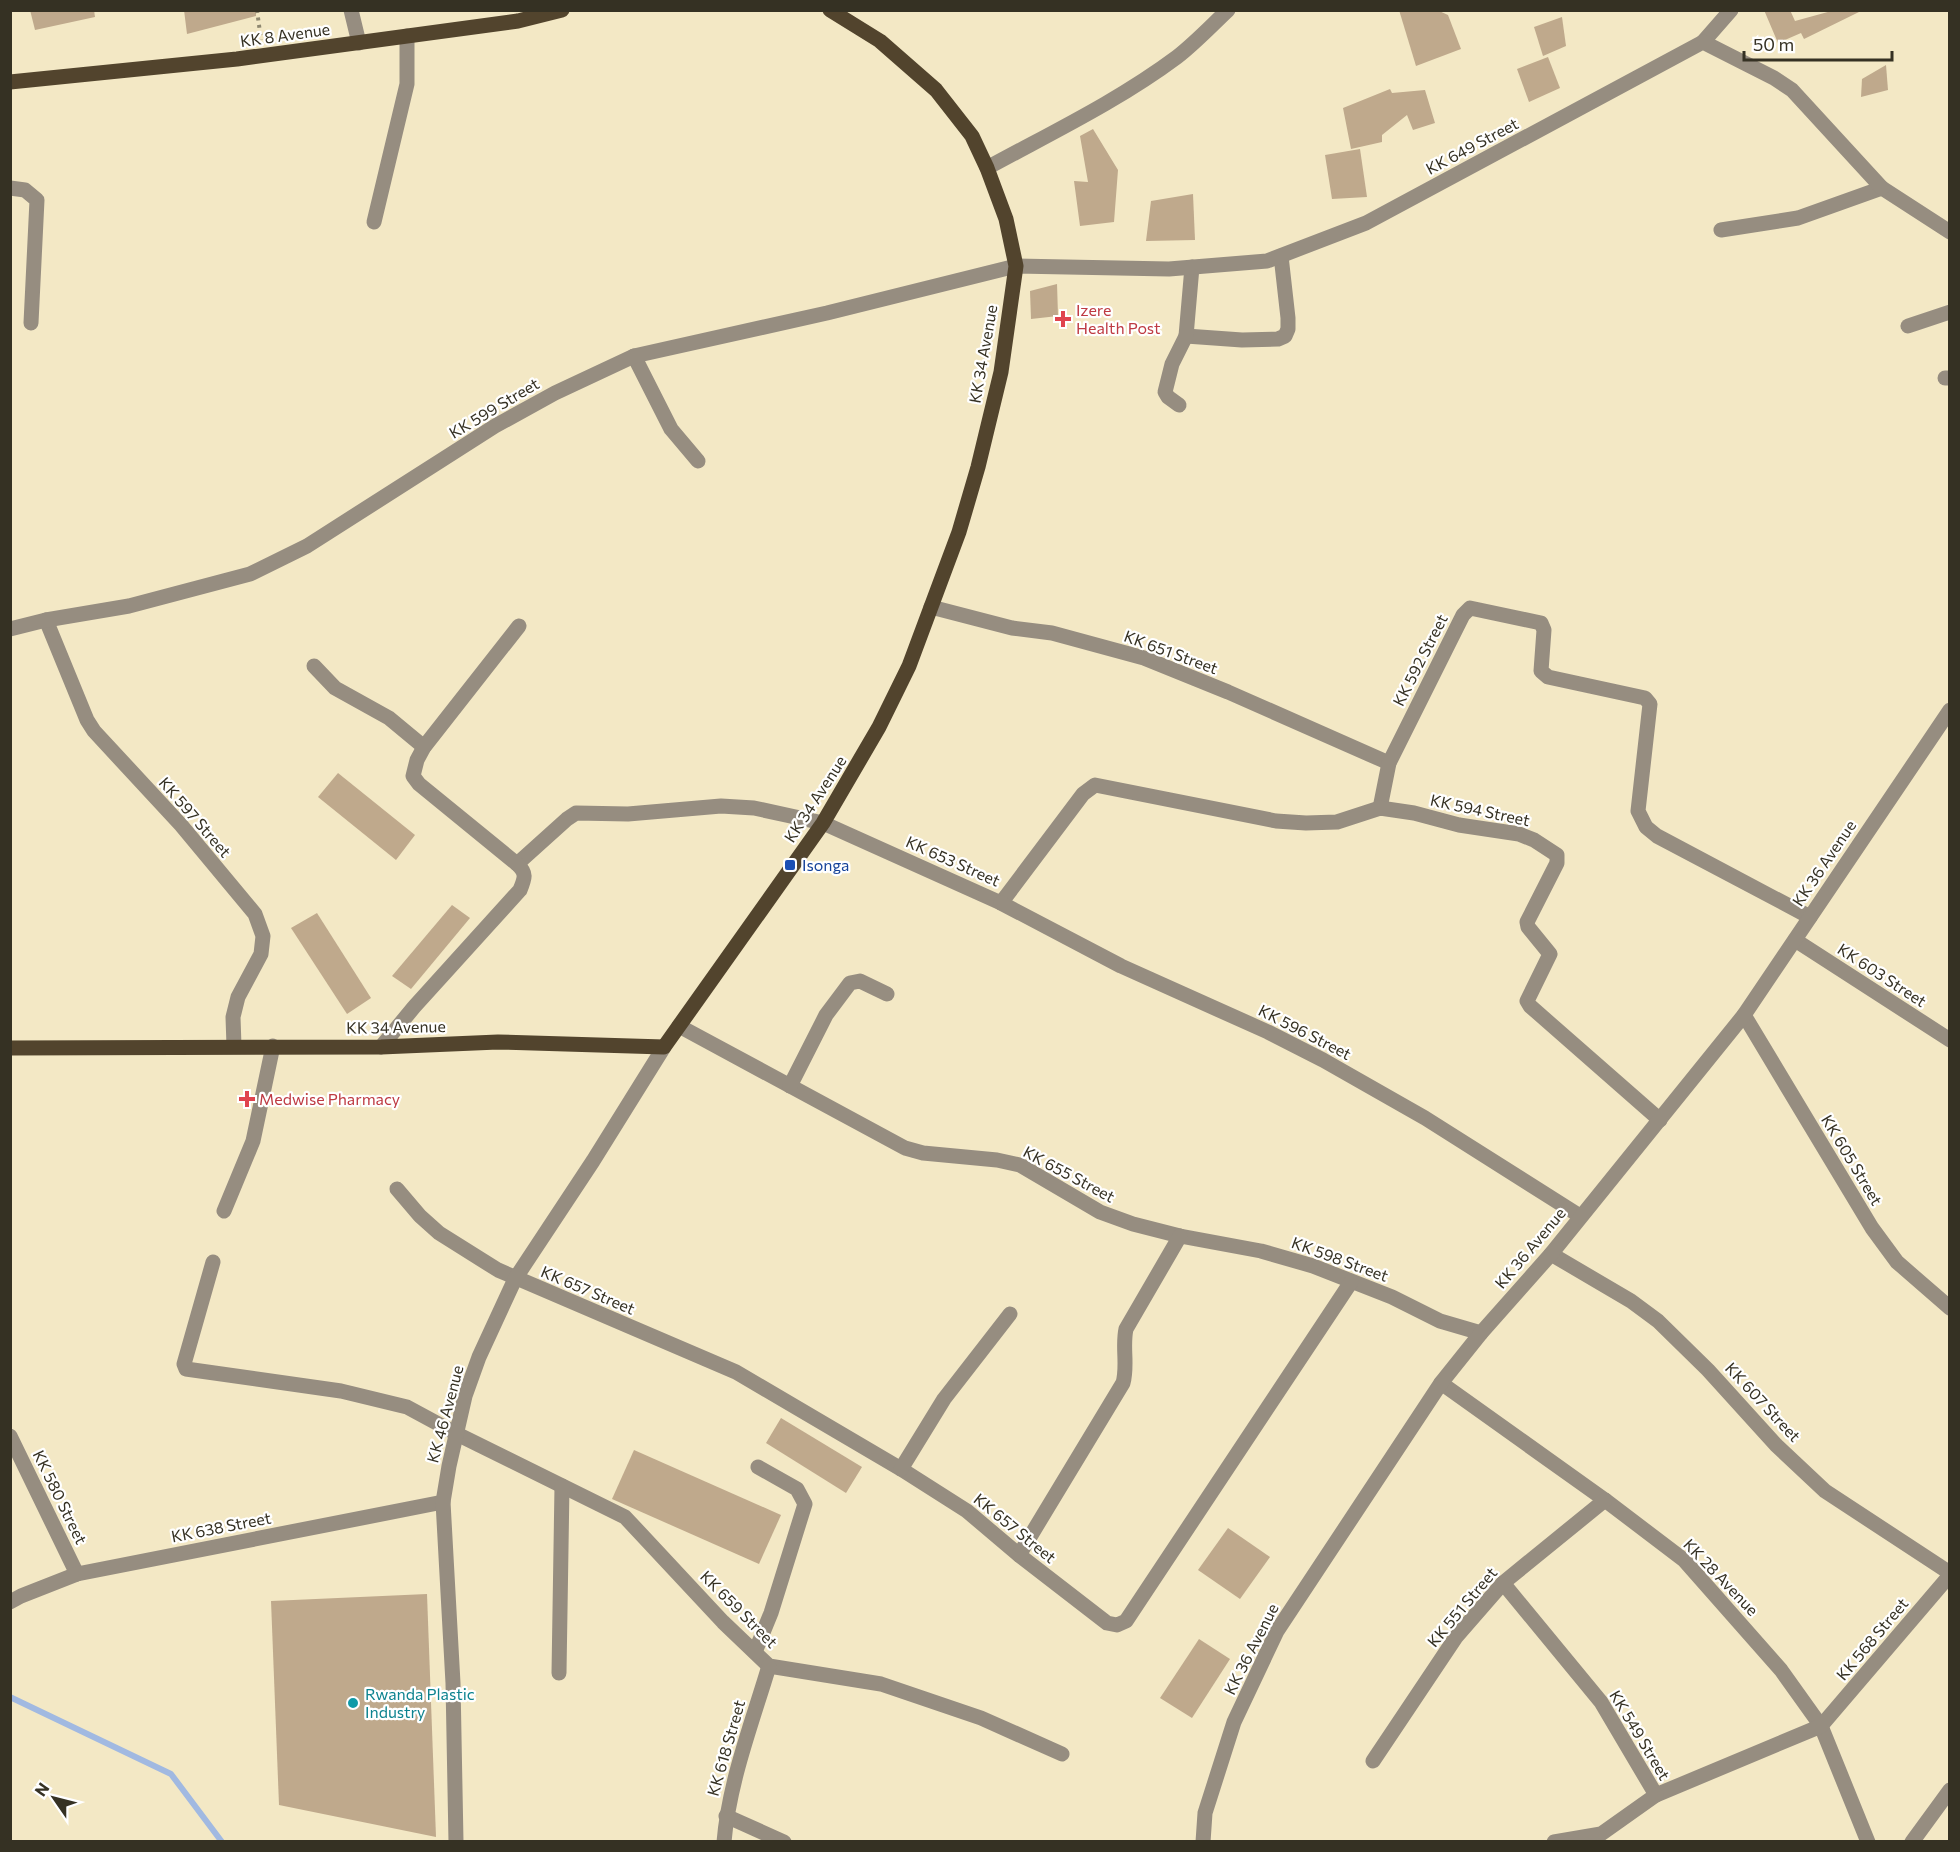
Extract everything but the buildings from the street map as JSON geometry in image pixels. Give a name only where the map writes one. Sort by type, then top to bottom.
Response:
[{"type":"main road","name":"KK 8 Avenue","points":[[10,82],[263,56],[407,36],[562,10]]},
{"type":"main road","name":"KK 34 Avenue","points":[[10,1048],[381,1047],[498,1042],[664,1047],[823,823],[879,727],[909,666],[959,532],[978,467],[1001,372],[1016,266],[1006,219],[972,136],[936,90],[880,40],[830,10]]},
{"type":"street","points":[[351,10],[359,43]]},
{"type":"street","points":[[987,168],[1133,86],[1178,56],[1228,10]]},
{"type":"street","points":[[1731,10],[1703,42],[1774,78],[1792,90],[1882,188],[1950,232]]},
{"type":"street","points":[[374,222],[407,84],[407,36]]},
{"type":"street","name":"KK 649 Street","points":[[1016,266],[1169,269],[1267,261],[1366,223],[1703,42]]},
{"type":"street","points":[[10,188],[25,190],[37,200],[31,323]]},
{"type":"street","points":[[1721,230],[1798,218],[1882,188]]},
{"type":"street","points":[[1186,336],[1242,340],[1278,339],[1285,336],[1288,329],[1288,318],[1281,256]]},
{"type":"street","name":"KK 599 Street","points":[[10,629],[46,620],[129,606],[250,574],[307,546],[495,426],[555,393],[634,356],[827,313],[1016,266]]},
{"type":"street","points":[[1179,405],[1168,398],[1165,392],[1172,364],[1186,336],[1192,267]]},
{"type":"street","points":[[1908,326],[1950,312]]},
{"type":"street","points":[[634,356],[671,429],[698,460]]},
{"type":"street","name":"KK 651 Street","points":[[931,608],[1012,628],[1052,633],[1144,658],[1228,692],[1389,763]]},
{"type":"street","name":"KK 592 Street","points":[[1380,808],[1389,763],[1463,615],[1470,608],[1541,623],[1544,630],[1541,671],[1548,677],[1645,698],[1650,704],[1638,811],[1646,827],[1657,836],[1810,917]]},
{"type":"street","name":"KK 597 Street","points":[[46,620],[87,720],[94,731],[181,825],[255,914],[263,936],[261,954],[238,997],[233,1017],[234,1046]]},
{"type":"street","points":[[381,1047],[414,1007],[520,890],[525,879],[524,870],[419,784],[413,776],[417,760],[424,747],[519,626]]},
{"type":"street","points":[[314,666],[335,688],[389,718],[424,747]]},
{"type":"street","name":"KK 36 Avenue","points":[[1203,1842],[1205,1813],[1234,1722],[1277,1631],[1441,1383],[1481,1333],[1551,1254],[1744,1015],[1950,710]]},
{"type":"street","name":"KK 594 Street","points":[[1090,788],[1095,785],[1276,821],[1337,822],[1380,808],[1414,813],[1459,825],[1519,834],[1534,840],[1557,855],[1557,863],[1527,922],[1528,927],[1550,954],[1527,1001],[1590,1060],[1660,1120]]},
{"type":"street","name":"KK 653 Street","points":[[517,864],[576,813],[628,814],[721,806],[754,808],[823,823],[1001,903],[1083,794],[1090,788]]},
{"type":"street","name":"KK 596 Street","points":[[1001,903],[1121,966],[1268,1032],[1323,1060],[1425,1118],[1580,1216]]},
{"type":"street","name":"KK 603 Street","points":[[1795,940],[1950,1040]]},
{"type":"street","points":[[790,1086],[826,1015],[850,983],[860,981],[887,994]]},
{"type":"street","name":"KK 605 Street","points":[[1744,1015],[1872,1228],[1897,1262],[1950,1308]]},
{"type":"street","name":"KK 655 Street","points":[[679,1026],[905,1148],[923,1153],[997,1160],[1020,1165],[1100,1212],[1133,1224],[1180,1236]]},
{"type":"street","points":[[224,1211],[253,1141],[273,1046]]},
{"type":"street","name":"KK 46 Avenue","points":[[456,1842],[453,1683],[443,1502],[465,1396],[479,1357],[515,1279],[593,1161],[664,1047]]},
{"type":"street","name":"KK 657 Street","points":[[397,1189],[420,1216],[439,1233],[479,1259],[515,1279],[736,1372],[901,1469],[967,1511],[1019,1556],[1107,1623],[1117,1625],[1126,1621],[1351,1282]]},
{"type":"street","points":[[1019,1556],[1123,1383],[1126,1370],[1124,1338],[1126,1329],[1180,1236]]},
{"type":"street","name":"KK 598 Street","points":[[1180,1236],[1262,1251],[1313,1266],[1392,1297],[1440,1321],[1481,1333]]},
{"type":"street","name":"KK 607 Street","points":[[1551,1254],[1631,1301],[1658,1321],[1708,1370],[1776,1444],[1825,1491],[1950,1574]]},
{"type":"street","name":"KK 659 Street","points":[[213,1262],[184,1364],[186,1369],[341,1391],[407,1407],[625,1517],[723,1622],[769,1666],[881,1684],[981,1718],[1062,1754]]},
{"type":"street","points":[[901,1469],[944,1399],[1010,1314]]},
{"type":"street","name":"KK 28 Avenue","points":[[1441,1383],[1605,1500],[1684,1560],[1781,1671],[1821,1726],[1868,1842]]},
{"type":"street","name":"KK 580 Street","points":[[10,1436],[77,1574]]},
{"type":"street","points":[[755,1652],[771,1613],[805,1504],[797,1489],[758,1467]]},
{"type":"street","points":[[560,1673],[562,1486]]},
{"type":"street","name":"KK 551 Street","points":[[1373,1761],[1456,1637],[1503,1583],[1605,1500]]},
{"type":"street","name":"KK 638 Street","points":[[10,1602],[77,1574],[443,1502]]},
{"type":"street","name":"KK 568 Street","points":[[1821,1726],[1950,1574]]},
{"type":"street","name":"KK 549 Street","points":[[1503,1583],[1601,1702],[1656,1795],[1821,1726]]},
{"type":"street","name":"KK 618 Street","points":[[724,1842],[726,1816],[769,1666]]},
{"type":"street","points":[[1912,1842],[1950,1790]]},
{"type":"street","points":[[1554,1842],[1601,1834],[1656,1795]]},
{"type":"street","points":[[726,1816],[783,1842]]},
{"type":"path","points":[[257,10],[263,56]]},
{"type":"waterway","points":[[10,1697],[171,1774],[222,1842]]},
{"type":"place","name":"Izere Health Post","points":[[1063,319]]},
{"type":"place","name":"Isonga","points":[[790,865]]},
{"type":"place","name":"Medwise Pharmacy","points":[[247,1099]]},
{"type":"place","name":"Rwanda Plastic Industry","points":[[353,1703]]}]
